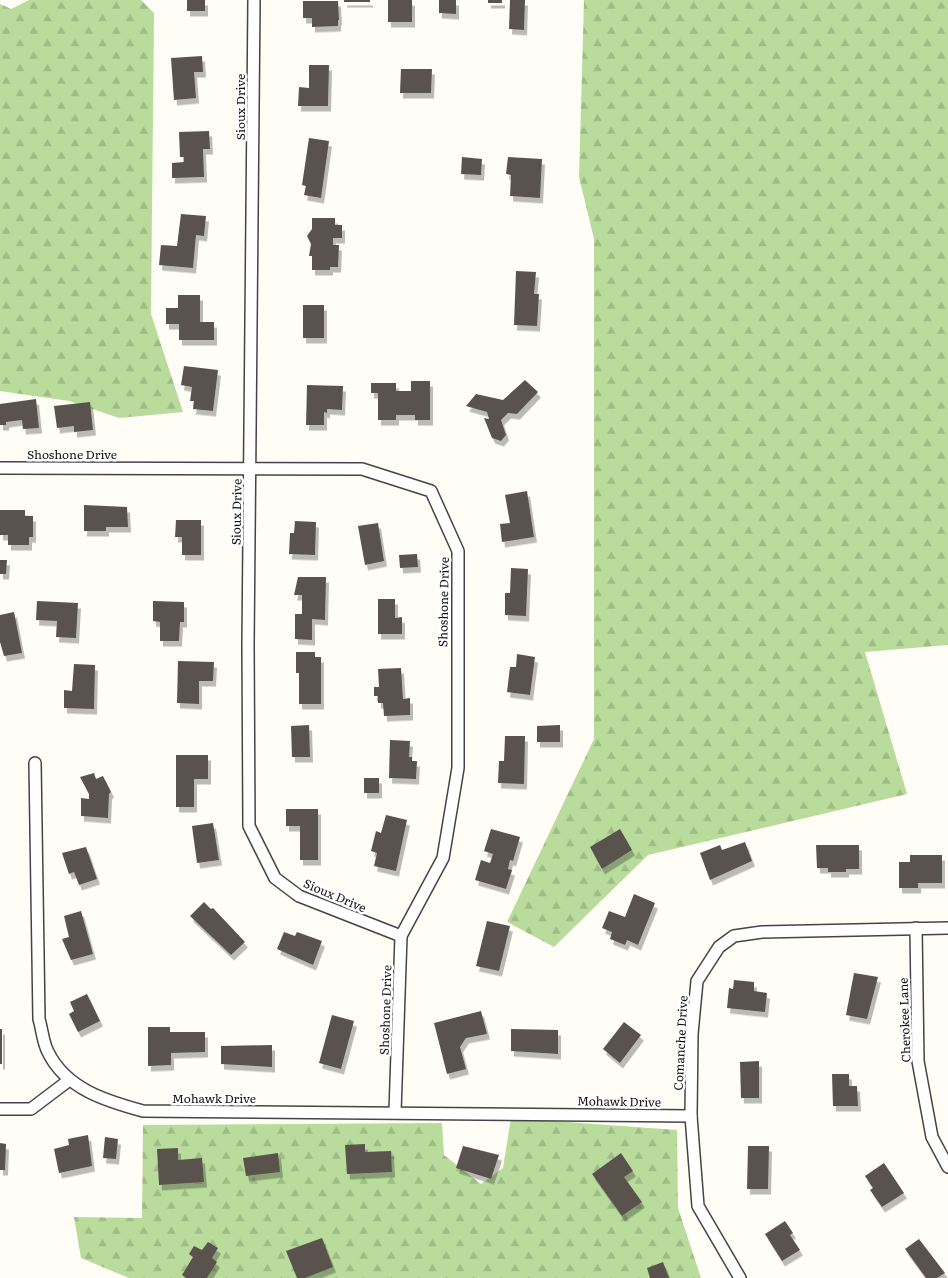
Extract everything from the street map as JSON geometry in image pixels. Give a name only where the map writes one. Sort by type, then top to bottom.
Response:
[{"type":"street","name":"Sioux Drive","points":[[254,0],[248,645],[249,826],[275,878],[299,896],[401,936]]},
{"type":"street","name":"Shoshone Drive","points":[[0,468],[362,469],[431,490],[458,551],[458,768],[443,858],[401,936],[395,1112]]},
{"type":"street","name":"Mohawk Drive","points":[[35,763],[39,1019],[48,1052],[68,1081],[108,1102],[142,1111],[690,1116]]},
{"type":"street","name":"Cherokee Lane","points":[[916,928],[918,1061],[932,1137],[948,1167]]},
{"type":"street","name":"Comanche Drive","points":[[740,1278],[698,1206],[690,1116],[692,1034],[697,982],[719,947],[734,936],[762,932],[948,928]]},
{"type":"street","points":[[0,1109],[31,1109],[68,1081]]},
{"type":"green space","points":[[29,0],[141,0],[154,13],[151,314],[183,412],[119,418],[69,401],[0,391],[0,4],[11,9]]},
{"type":"green space","points":[[584,0],[948,0],[948,645],[865,652],[907,794],[648,855],[554,947],[507,922],[594,739],[594,239],[579,177]]},
{"type":"green space","points":[[511,1118],[677,1130],[678,1208],[701,1278],[129,1278],[81,1258],[74,1217],[142,1218],[143,1125],[442,1123],[444,1155],[481,1184],[503,1168]]},
{"type":"building","points":[[187,0],[205,0],[205,11],[187,11]]},
{"type":"building","points":[[344,0],[370,0],[370,2],[344,2]]},
{"type":"building","points":[[388,0],[412,0],[412,22],[388,22]]},
{"type":"building","points":[[439,0],[456,0],[456,14],[439,13]]},
{"type":"building","points":[[488,0],[502,0],[502,3],[488,3]]},
{"type":"building","points":[[510,0],[525,0],[524,30],[509,29]]},
{"type":"building","points":[[303,1],[338,1],[338,26],[312,27],[312,18],[303,18]]},
{"type":"building","points":[[202,56],[203,72],[194,72],[196,98],[174,100],[171,58]]},
{"type":"building","points":[[309,65],[329,65],[328,106],[298,106],[299,87],[309,88]]},
{"type":"building","points":[[401,69],[432,69],[431,93],[400,93]]},
{"type":"building","points":[[209,131],[210,149],[203,149],[204,177],[172,178],[172,163],[184,162],[184,157],[180,157],[179,132]]},
{"type":"building","points":[[309,138],[329,141],[321,198],[304,195],[306,186],[302,185]]},
{"type":"building","points":[[462,157],[482,159],[481,175],[461,174]]},
{"type":"building","points":[[508,157],[542,159],[540,198],[510,196],[511,175],[506,174]]},
{"type":"building","points":[[181,214],[206,216],[204,236],[196,235],[193,268],[159,265],[161,245],[177,246]]},
{"type":"building","points":[[312,218],[335,218],[335,225],[342,225],[342,238],[333,238],[333,245],[339,245],[338,267],[330,267],[330,270],[312,270],[312,256],[309,256],[311,244],[307,236],[312,229]]},
{"type":"building","points":[[516,271],[536,272],[534,294],[539,294],[537,326],[514,325]]},
{"type":"building","points":[[178,295],[200,295],[200,322],[214,322],[214,340],[179,340],[179,324],[166,324],[166,308],[178,308]]},
{"type":"building","points":[[303,305],[324,305],[324,338],[303,338]]},
{"type":"building","points":[[184,366],[218,370],[213,411],[193,409],[194,401],[190,401],[192,387],[181,385]]},
{"type":"building","points":[[525,380],[538,392],[517,414],[508,413],[501,420],[506,435],[501,441],[492,438],[484,418],[489,419],[487,412],[466,406],[476,394],[503,400]]},
{"type":"building","points":[[411,381],[430,381],[430,420],[415,420],[415,415],[396,415],[396,420],[378,420],[378,393],[371,393],[371,383],[396,383],[396,391],[411,391]]},
{"type":"building","points":[[307,385],[343,386],[342,410],[327,409],[327,413],[324,412],[324,425],[306,425]]},
{"type":"building","points":[[36,399],[39,428],[23,429],[22,420],[6,422],[6,425],[0,425],[0,404]]},
{"type":"building","points":[[90,402],[93,430],[74,432],[74,426],[57,428],[54,406]]},
{"type":"building","points":[[527,491],[534,537],[502,542],[500,524],[510,523],[505,495]]},
{"type":"building","points":[[84,505],[127,507],[128,527],[106,527],[106,531],[84,531]]},
{"type":"building","points":[[0,510],[25,510],[25,516],[33,516],[33,537],[29,537],[29,545],[8,545],[8,535],[0,535]]},
{"type":"building","points":[[176,520],[201,520],[201,555],[182,555],[182,537],[175,537]]},
{"type":"building","points":[[295,521],[316,522],[315,555],[289,554],[290,533],[294,533]]},
{"type":"building","points":[[378,523],[384,561],[365,565],[358,526]]},
{"type":"building","points":[[417,554],[418,567],[400,568],[399,555]]},
{"type":"building","points":[[0,560],[7,560],[6,574],[0,574]]},
{"type":"building","points":[[511,568],[528,569],[526,616],[505,615],[505,593],[510,593]]},
{"type":"building","points":[[298,577],[326,577],[325,620],[312,619],[312,640],[295,639],[295,614],[302,614],[302,595],[294,595]]},
{"type":"building","points":[[378,599],[395,599],[395,618],[402,617],[402,634],[378,634]]},
{"type":"building","points":[[37,601],[78,603],[76,638],[56,637],[57,621],[36,620]]},
{"type":"building","points":[[153,601],[184,602],[184,622],[180,622],[179,641],[160,641],[160,622],[153,621]]},
{"type":"building","points":[[14,612],[22,653],[4,656],[0,642],[0,615]]},
{"type":"building","points":[[296,652],[315,652],[315,657],[321,657],[321,704],[299,704],[299,673],[296,673]]},
{"type":"building","points":[[517,654],[535,657],[530,695],[507,692],[510,667],[516,667]]},
{"type":"building","points":[[178,661],[214,662],[213,681],[199,681],[199,704],[177,703]]},
{"type":"building","points":[[74,664],[95,665],[94,709],[64,708],[64,690],[72,691]]},
{"type":"building","points":[[401,668],[403,699],[410,698],[410,715],[384,716],[383,703],[378,703],[378,696],[374,696],[374,687],[379,687],[378,669]]},
{"type":"building","points":[[309,725],[310,757],[292,757],[291,726]]},
{"type":"building","points":[[560,725],[560,742],[537,742],[537,726]]},
{"type":"building","points":[[505,736],[525,736],[524,784],[498,783],[499,761],[504,761]]},
{"type":"building","points":[[390,740],[410,741],[409,757],[412,757],[412,761],[417,761],[416,779],[389,778]]},
{"type":"building","points":[[176,755],[208,755],[208,779],[194,779],[194,807],[176,807]]},
{"type":"building","points":[[94,773],[96,779],[103,776],[111,792],[109,794],[108,818],[81,816],[81,798],[89,799],[89,794],[80,777]]},
{"type":"building","points":[[364,778],[379,778],[379,793],[364,793]]},
{"type":"building","points":[[286,809],[318,809],[318,860],[300,860],[300,826],[286,826]]},
{"type":"building","points":[[386,815],[407,820],[396,871],[374,866],[377,853],[371,851],[376,831],[381,833]]},
{"type":"building","points":[[213,823],[219,860],[197,863],[192,826]]},
{"type":"building","points":[[491,829],[520,837],[513,861],[510,860],[508,869],[512,870],[506,889],[475,880],[481,860],[490,863],[493,854],[484,851]]},
{"type":"building","points":[[620,829],[632,850],[602,869],[590,847]]},
{"type":"building","points":[[745,842],[752,861],[710,880],[700,853],[720,845],[722,850]]},
{"type":"building","points":[[816,845],[859,845],[859,869],[846,869],[846,872],[828,872],[828,868],[817,868]]},
{"type":"building","points":[[86,847],[97,879],[79,885],[74,872],[69,874],[62,853]]},
{"type":"building","points":[[910,855],[942,855],[942,883],[918,883],[918,888],[899,888],[899,862],[910,862]]},
{"type":"building","points":[[634,894],[655,903],[638,945],[627,940],[625,945],[610,939],[612,932],[602,928],[609,911],[625,917]]},
{"type":"building","points":[[204,902],[211,909],[213,908],[245,942],[231,955],[190,916]]},
{"type":"building","points":[[81,911],[93,954],[71,960],[62,939],[69,937],[64,916]]},
{"type":"building","points":[[487,921],[510,926],[499,971],[476,966]]},
{"type":"building","points":[[284,932],[295,936],[297,932],[322,941],[313,965],[277,949]]},
{"type":"building","points":[[854,973],[878,977],[867,1019],[846,1015]]},
{"type":"building","points":[[734,980],[754,982],[754,991],[767,993],[765,1012],[727,1008],[729,988],[733,989]]},
{"type":"building","points":[[87,994],[100,1021],[78,1032],[69,1014],[74,1011],[70,1002]]},
{"type":"building","points":[[481,1011],[487,1034],[466,1038],[460,1047],[466,1069],[447,1074],[434,1023]]},
{"type":"building","points":[[332,1015],[354,1021],[341,1069],[319,1063]]},
{"type":"building","points":[[624,1022],[641,1035],[620,1063],[603,1049]]},
{"type":"building","points":[[148,1027],[170,1027],[170,1032],[205,1032],[205,1052],[171,1053],[171,1065],[148,1066]]},
{"type":"building","points":[[0,1029],[2,1029],[2,1064],[0,1064]]},
{"type":"building","points":[[511,1029],[558,1030],[558,1054],[511,1051]]},
{"type":"building","points":[[272,1045],[272,1067],[221,1064],[221,1046]]},
{"type":"building","points":[[759,1061],[759,1098],[741,1098],[740,1062]]},
{"type":"building","points":[[832,1074],[849,1074],[849,1086],[857,1086],[858,1106],[833,1106]]},
{"type":"building","points":[[88,1135],[92,1166],[59,1173],[54,1149],[69,1145],[68,1139]]},
{"type":"building","points":[[105,1137],[118,1139],[116,1159],[103,1158]]},
{"type":"building","points":[[0,1143],[6,1144],[5,1170],[0,1170]]},
{"type":"building","points":[[365,1144],[365,1152],[391,1151],[392,1172],[347,1174],[345,1145]]},
{"type":"building","points":[[463,1146],[499,1155],[491,1179],[456,1168]]},
{"type":"building","points":[[748,1146],[769,1146],[768,1189],[747,1189]]},
{"type":"building","points":[[178,1148],[178,1160],[202,1158],[204,1182],[159,1185],[157,1149]]},
{"type":"building","points":[[278,1153],[280,1172],[246,1176],[243,1158]]},
{"type":"building","points":[[621,1153],[633,1171],[624,1177],[642,1202],[622,1216],[592,1174]]},
{"type":"building","points":[[884,1163],[904,1193],[882,1207],[870,1190],[873,1188],[865,1176]]},
{"type":"building","points":[[785,1221],[793,1233],[790,1235],[800,1250],[782,1261],[765,1234]]},
{"type":"building","points":[[322,1238],[333,1267],[305,1278],[297,1278],[286,1251]]},
{"type":"building","points":[[919,1239],[945,1273],[937,1278],[926,1278],[905,1249]]},
{"type":"building","points":[[208,1242],[218,1248],[212,1258],[217,1262],[207,1278],[186,1278],[182,1275],[193,1257],[189,1254],[194,1246],[202,1250]]},
{"type":"building","points":[[663,1262],[669,1278],[650,1278],[647,1268]]}]
